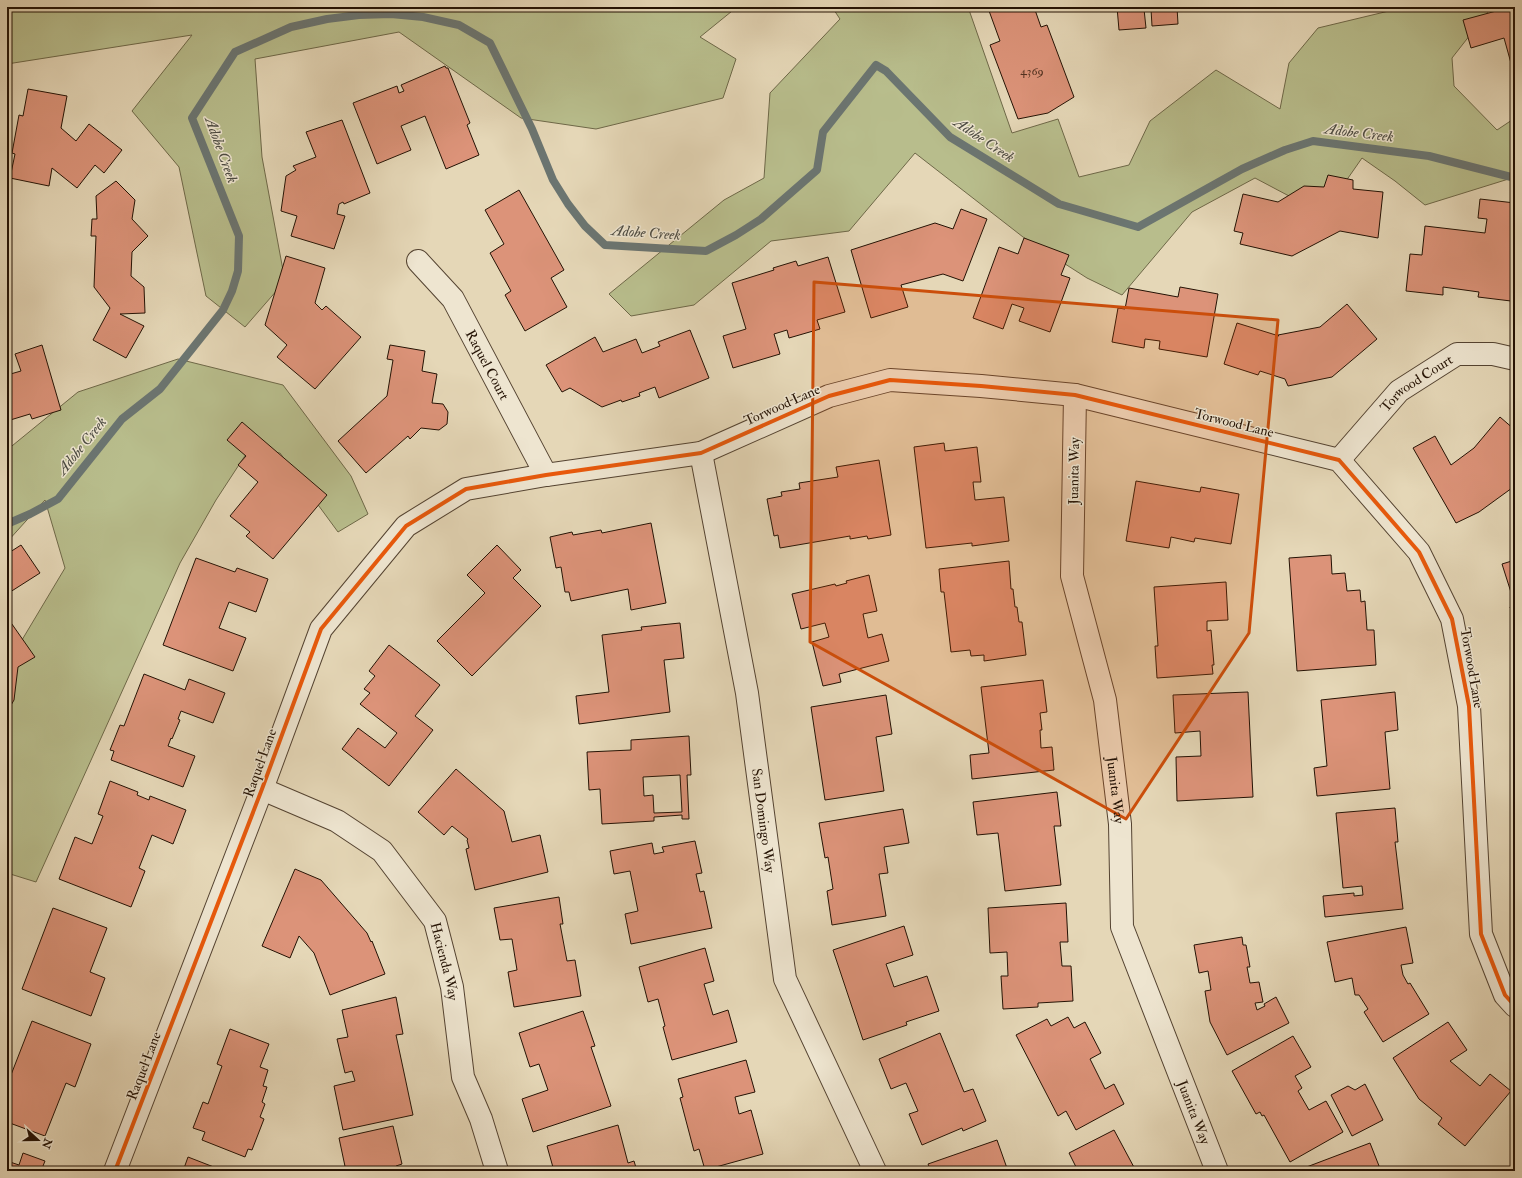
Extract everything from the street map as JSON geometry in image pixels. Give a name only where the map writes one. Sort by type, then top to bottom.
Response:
[{"type":"street","name":"Raquel Court","points":[[418,261],[453,299],[546,475]]},
{"type":"street","name":"Torwood Court","points":[[1339,460],[1399,391],[1457,354],[1493,354],[1515,359]]},
{"type":"street","name":"Torwood Lane","points":[[546,475],[701,453],[830,396],[890,380],[981,386],[1075,395],[1339,460],[1419,552],[1452,619],[1469,706],[1481,934],[1505,995],[1515,1006]]},
{"type":"street","name":"Juanita Way","points":[[1075,395],[1072,576],[1105,700],[1120,824],[1122,927],[1217,1171]]},
{"type":"street","name":"San Domingo Way","points":[[701,453],[747,693],[785,979],[875,1171]]},
{"type":"street","name":"Raquel Lane","points":[[115,1171],[262,789],[320,629],[406,526],[466,489],[546,475]]},
{"type":"street","name":"Hacienda Way","points":[[262,789],[337,822],[382,851],[435,921],[452,987],[464,1077],[481,1119],[497,1171]]},
{"type":"highlighted area","points":[[814,282],[1278,320],[1249,633],[1126,819],[810,642]]},
{"type":"green space","points":[[7,7],[737,7],[700,37],[736,59],[723,98],[596,129],[521,118],[399,32],[255,59],[262,157],[285,281],[245,327],[206,296],[179,167],[132,111],[192,35],[7,64]]},
{"type":"green space","points":[[832,7],[968,7],[1012,133],[1058,119],[1079,177],[1129,165],[1150,121],[1216,70],[1280,109],[1289,63],[1318,28],[1393,10],[1399,7],[1492,7],[1452,58],[1454,86],[1497,130],[1515,118],[1515,177],[1425,205],[1395,181],[1362,158],[1323,214],[1255,178],[1192,212],[1122,295],[1087,278],[1023,237],[915,153],[849,231],[771,241],[694,305],[631,316],[609,294],[724,200],[764,178],[770,93],[840,19]]},
{"type":"green space","points":[[178,359],[283,385],[351,476],[368,514],[338,532],[280,453],[248,451],[216,500],[180,563],[36,882],[7,873],[7,665],[65,568],[45,500],[7,542],[7,450],[78,392]]},
{"type":"building","points":[[1034,7],[1041,27],[1047,25],[1074,97],[1048,113],[1018,119],[990,45],[1000,41],[988,8]]},
{"type":"building","points":[[1117,7],[1177,7],[1178,24],[1152,26],[1151,9],[1144,9],[1146,28],[1119,30]]},
{"type":"building","points":[[1515,7],[1514,74],[1504,38],[1471,48],[1463,20]]},
{"type":"building","points":[[445,66],[448,68],[470,123],[467,125],[479,155],[446,169],[425,116],[401,126],[411,150],[377,164],[353,103],[397,86],[399,93],[404,91],[401,85]]},
{"type":"building","points":[[28,89],[67,96],[61,128],[76,141],[89,124],[122,150],[104,173],[95,165],[77,188],[52,168],[49,186],[10,178],[15,154],[12,153],[19,115],[23,116]]},
{"type":"building","points":[[342,120],[370,193],[344,204],[343,202],[339,204],[337,214],[345,216],[334,249],[291,236],[297,216],[281,211],[286,176],[296,170],[293,166],[316,157],[306,132]]},
{"type":"building","points":[[1328,175],[1353,180],[1353,189],[1383,192],[1378,238],[1340,231],[1292,256],[1240,244],[1243,233],[1234,231],[1243,194],[1278,202],[1304,186],[1324,187]]},
{"type":"building","points":[[116,181],[135,200],[132,219],[148,236],[132,252],[131,276],[144,287],[145,313],[120,314],[144,326],[126,358],[93,340],[110,308],[94,287],[96,236],[91,236],[92,219],[97,219],[96,196]]},
{"type":"building","points":[[519,190],[564,270],[551,278],[567,307],[525,331],[505,295],[511,291],[490,253],[504,244],[485,210]]},
{"type":"building","points":[[1480,199],[1515,203],[1515,265],[1511,301],[1478,297],[1479,292],[1443,287],[1443,295],[1406,291],[1410,254],[1422,255],[1425,226],[1485,233],[1487,219],[1478,218]]},
{"type":"building","points":[[961,209],[987,219],[963,281],[943,274],[901,285],[908,307],[871,318],[851,250],[935,223],[953,229]]},
{"type":"building","points":[[1024,238],[1069,255],[1061,275],[1070,278],[1050,332],[1019,321],[1024,308],[1012,304],[1003,329],[973,318],[999,247],[1018,254]]},
{"type":"building","points":[[286,256],[325,268],[315,303],[322,310],[326,306],[361,337],[315,389],[277,357],[287,345],[265,325]]},
{"type":"building","points":[[828,257],[845,312],[817,320],[820,329],[789,338],[787,330],[774,334],[780,354],[733,368],[723,336],[746,329],[732,283],[774,270],[773,268],[796,261],[798,266]]},
{"type":"building","points":[[1180,287],[1218,294],[1207,357],[1159,349],[1160,341],[1145,339],[1144,348],[1112,342],[1118,308],[1125,309],[1129,288],[1178,297]]},
{"type":"building","points":[[1347,304],[1377,339],[1332,377],[1288,386],[1285,379],[1260,371],[1258,375],[1224,364],[1237,323],[1279,336],[1278,335],[1320,327]]},
{"type":"building","points":[[690,330],[709,378],[659,398],[655,387],[639,393],[640,396],[622,402],[621,400],[602,407],[570,388],[562,392],[546,365],[595,337],[603,352],[636,339],[642,353],[660,346],[658,342]]},
{"type":"building","points":[[42,345],[61,410],[32,419],[30,414],[7,421],[7,375],[21,371],[15,354]]},
{"type":"building","points":[[390,345],[425,351],[422,371],[437,374],[432,403],[443,404],[448,412],[447,424],[439,430],[421,428],[410,439],[408,436],[366,473],[338,441],[387,396],[393,360],[387,359]]},
{"type":"building","points":[[1500,417],[1515,430],[1515,484],[1512,488],[1479,512],[1456,523],[1413,448],[1435,436],[1451,465],[1474,448]]},
{"type":"building","points":[[242,422],[327,495],[273,559],[246,536],[250,532],[230,516],[258,482],[238,465],[246,456],[227,440]]},
{"type":"building","points":[[944,443],[945,451],[977,447],[981,482],[973,482],[975,500],[1004,497],[1009,541],[972,546],[972,543],[926,548],[914,447]]},
{"type":"building","points":[[879,460],[891,535],[868,539],[867,536],[850,539],[850,536],[780,548],[778,535],[774,536],[767,499],[782,496],[781,492],[800,489],[799,483],[838,477],[836,467]]},
{"type":"building","points":[[1136,481],[1200,492],[1201,487],[1239,494],[1231,544],[1195,538],[1194,542],[1171,537],[1169,548],[1126,541]]},
{"type":"building","points":[[651,523],[666,603],[631,610],[628,589],[571,601],[569,592],[565,592],[561,567],[556,568],[550,537],[572,532],[573,535],[601,530],[602,533]]},
{"type":"building","points":[[21,545],[40,573],[7,594],[7,554]]},
{"type":"building","points":[[497,545],[521,570],[513,578],[541,606],[472,676],[437,641],[485,593],[467,575]]},
{"type":"building","points":[[1331,555],[1332,574],[1345,573],[1347,591],[1360,590],[1361,602],[1365,601],[1367,630],[1374,630],[1376,665],[1297,671],[1289,558]]},
{"type":"building","points":[[196,558],[235,572],[237,568],[268,579],[256,612],[229,602],[219,628],[246,638],[233,671],[163,645]]},
{"type":"building","points":[[1515,560],[1515,605],[1502,564]]},
{"type":"building","points":[[1009,561],[1011,589],[1013,589],[1015,607],[1017,607],[1019,622],[1022,622],[1026,655],[984,661],[984,655],[971,656],[970,650],[951,652],[944,592],[941,592],[939,569]]},
{"type":"building","points":[[869,575],[877,611],[863,614],[868,638],[882,634],[889,661],[839,674],[841,682],[823,686],[812,642],[829,637],[825,623],[801,629],[792,594],[835,584],[836,586],[847,583],[846,581]]},
{"type":"building","points":[[1226,582],[1228,620],[1207,621],[1207,631],[1211,630],[1214,665],[1212,665],[1213,674],[1157,678],[1155,646],[1158,646],[1154,587]]},
{"type":"building","points":[[1515,606],[1515,622],[1510,607]]},
{"type":"building","points":[[7,617],[35,657],[18,667],[14,700],[7,712]]},
{"type":"building","points":[[680,623],[684,658],[664,660],[670,712],[579,724],[576,696],[609,692],[602,635],[642,630],[641,627]]},
{"type":"building","points":[[389,645],[440,685],[415,716],[433,730],[389,786],[342,749],[358,728],[385,748],[397,733],[360,704],[370,693],[364,689],[375,676],[369,671]]},
{"type":"building","points":[[144,674],[185,690],[189,679],[225,693],[213,723],[181,711],[178,719],[180,720],[168,746],[195,756],[183,787],[111,760],[114,751],[110,750],[120,725],[124,726]]},
{"type":"building","points":[[1043,680],[1047,712],[1040,713],[1042,730],[1040,730],[1041,748],[1052,747],[1054,770],[972,779],[970,755],[989,753],[981,687]]},
{"type":"building","points":[[1248,692],[1253,797],[1177,801],[1176,757],[1201,756],[1200,731],[1175,733],[1173,695]]},
{"type":"building","points":[[1395,692],[1398,730],[1385,732],[1390,789],[1317,796],[1314,768],[1327,766],[1321,700]]},
{"type":"building","points":[[886,695],[892,734],[876,737],[884,791],[825,800],[811,707]]},
{"type":"building","points":[[689,736],[691,775],[687,775],[689,819],[682,819],[682,815],[654,817],[654,821],[602,824],[600,789],[589,790],[587,752],[631,750],[631,740]],"holes":[[[680,775],[682,812],[654,813],[653,795],[644,796],[643,777]]]},
{"type":"building","points":[[456,769],[504,811],[512,842],[540,835],[548,872],[475,890],[466,849],[469,848],[468,839],[452,826],[444,835],[418,812]]},
{"type":"building","points":[[110,781],[138,792],[137,795],[149,800],[150,796],[186,810],[173,844],[152,835],[139,868],[145,871],[131,907],[59,879],[75,837],[92,844],[103,816],[98,814]]},
{"type":"building","points":[[1057,792],[1061,826],[1054,826],[1061,885],[1005,891],[998,833],[977,835],[973,802]]},
{"type":"building","points":[[1395,808],[1398,842],[1395,842],[1403,909],[1325,917],[1323,896],[1354,893],[1354,896],[1363,895],[1362,886],[1343,888],[1336,813]]},
{"type":"building","points":[[903,809],[909,843],[884,847],[888,873],[879,874],[886,916],[832,925],[827,891],[833,889],[828,857],[825,858],[819,823]]},
{"type":"building","points":[[695,841],[702,873],[696,874],[700,892],[704,891],[712,928],[631,944],[625,914],[638,911],[630,871],[614,874],[610,851],[652,843],[654,854],[664,852],[662,847]]},
{"type":"building","points":[[295,869],[321,880],[367,933],[371,942],[372,941],[385,974],[330,995],[314,953],[299,936],[290,958],[262,946]]},
{"type":"building","points":[[559,897],[563,924],[560,924],[567,961],[575,960],[581,996],[514,1007],[508,972],[517,970],[512,939],[500,940],[494,908]]},
{"type":"building","points":[[1066,903],[1068,942],[1060,942],[1062,966],[1071,966],[1073,1001],[1038,1003],[1038,1007],[1003,1009],[1001,976],[1008,976],[1007,952],[990,953],[988,908]]},
{"type":"building","points":[[53,908],[107,928],[90,972],[105,978],[91,1016],[22,989]]},
{"type":"building","points":[[904,926],[913,955],[886,964],[894,987],[927,976],[939,1011],[906,1022],[907,1025],[863,1040],[833,950]]},
{"type":"building","points":[[1406,927],[1413,963],[1401,965],[1403,975],[1408,984],[1410,983],[1429,1014],[1383,1042],[1364,1012],[1368,1009],[1359,995],[1355,995],[1352,978],[1335,982],[1327,942]]},
{"type":"building","points":[[1242,937],[1243,945],[1246,945],[1250,967],[1247,967],[1250,983],[1259,982],[1263,1002],[1255,1003],[1257,1010],[1265,1006],[1264,1004],[1276,997],[1289,1023],[1227,1055],[1210,1022],[1205,991],[1211,990],[1208,971],[1199,973],[1194,945]]},
{"type":"building","points":[[705,948],[714,981],[704,984],[713,1015],[728,1010],[737,1042],[672,1060],[663,1027],[665,1026],[658,999],[648,1002],[639,967]]},
{"type":"building","points":[[396,997],[403,1034],[396,1035],[413,1115],[343,1130],[334,1086],[355,1081],[352,1071],[345,1073],[337,1039],[348,1037],[342,1010]]},
{"type":"building","points":[[583,1011],[595,1046],[591,1047],[611,1106],[533,1132],[522,1099],[548,1090],[539,1064],[530,1067],[519,1033]]},
{"type":"building","points":[[1068,1017],[1074,1028],[1085,1022],[1101,1053],[1090,1059],[1105,1089],[1114,1084],[1124,1104],[1076,1130],[1066,1111],[1058,1116],[1016,1035],[1047,1019],[1051,1026]]},
{"type":"building","points":[[32,1021],[91,1044],[75,1087],[66,1083],[45,1136],[7,1122],[7,1079],[9,1080]]},
{"type":"building","points":[[1448,1022],[1467,1050],[1450,1061],[1480,1086],[1490,1074],[1511,1091],[1465,1146],[1438,1124],[1442,1118],[1419,1099],[1393,1058]]},
{"type":"building","points":[[230,1029],[269,1044],[260,1067],[268,1070],[263,1086],[267,1087],[262,1102],[265,1104],[260,1117],[264,1119],[252,1150],[248,1149],[245,1157],[202,1140],[205,1132],[193,1128],[203,1102],[208,1104],[222,1066],[217,1064]]},
{"type":"building","points":[[940,1033],[964,1092],[973,1089],[986,1121],[963,1131],[962,1128],[922,1145],[909,1114],[918,1111],[906,1083],[891,1089],[879,1059]]},
{"type":"building","points":[[1293,1036],[1311,1067],[1295,1076],[1302,1088],[1298,1091],[1309,1110],[1326,1101],[1343,1132],[1290,1162],[1264,1115],[1262,1116],[1260,1112],[1256,1114],[1232,1071]]},
{"type":"building","points":[[746,1060],[755,1092],[735,1097],[739,1114],[751,1110],[763,1154],[705,1170],[699,1149],[694,1151],[680,1098],[683,1097],[678,1079]]},
{"type":"building","points":[[1365,1084],[1383,1120],[1352,1136],[1331,1095],[1348,1086],[1355,1090]]},
{"type":"building","points":[[618,1125],[628,1163],[634,1161],[637,1171],[554,1171],[547,1146]]},
{"type":"building","points":[[393,1126],[402,1164],[396,1166],[397,1171],[346,1171],[339,1138]]},
{"type":"building","points":[[1114,1130],[1136,1171],[1078,1171],[1069,1153]]},
{"type":"building","points":[[997,1140],[1008,1171],[994,1171],[993,1168],[984,1171],[931,1171],[928,1164]]},
{"type":"building","points":[[1370,1143],[1381,1171],[1296,1171]]},
{"type":"building","points":[[23,1153],[45,1161],[41,1171],[7,1171],[7,1161],[19,1165]]},
{"type":"building","points":[[188,1157],[224,1171],[183,1171]]},
{"type":"waterway","name":"Adobe Creek","points":[[7,524],[58,499],[122,419],[160,389],[223,310],[232,291],[238,271],[239,236],[192,118],[235,52],[291,27],[327,19],[359,15],[391,14],[423,17],[459,25],[490,43],[532,129],[553,180],[568,204],[585,226],[605,245],[706,251],[736,235],[761,219],[817,170],[823,132],[876,65],[886,71],[950,137],[1059,204],[1138,227],[1242,169],[1285,150],[1313,141],[1429,156],[1515,178]]},
{"type":"cycle path","points":[[115,1171],[262,789],[321,629],[406,526],[466,489],[546,475],[701,453],[829,396],[890,380],[981,386],[1075,395],[1339,460],[1419,552],[1452,619],[1469,706],[1481,934],[1505,995],[1515,1006]]}]
